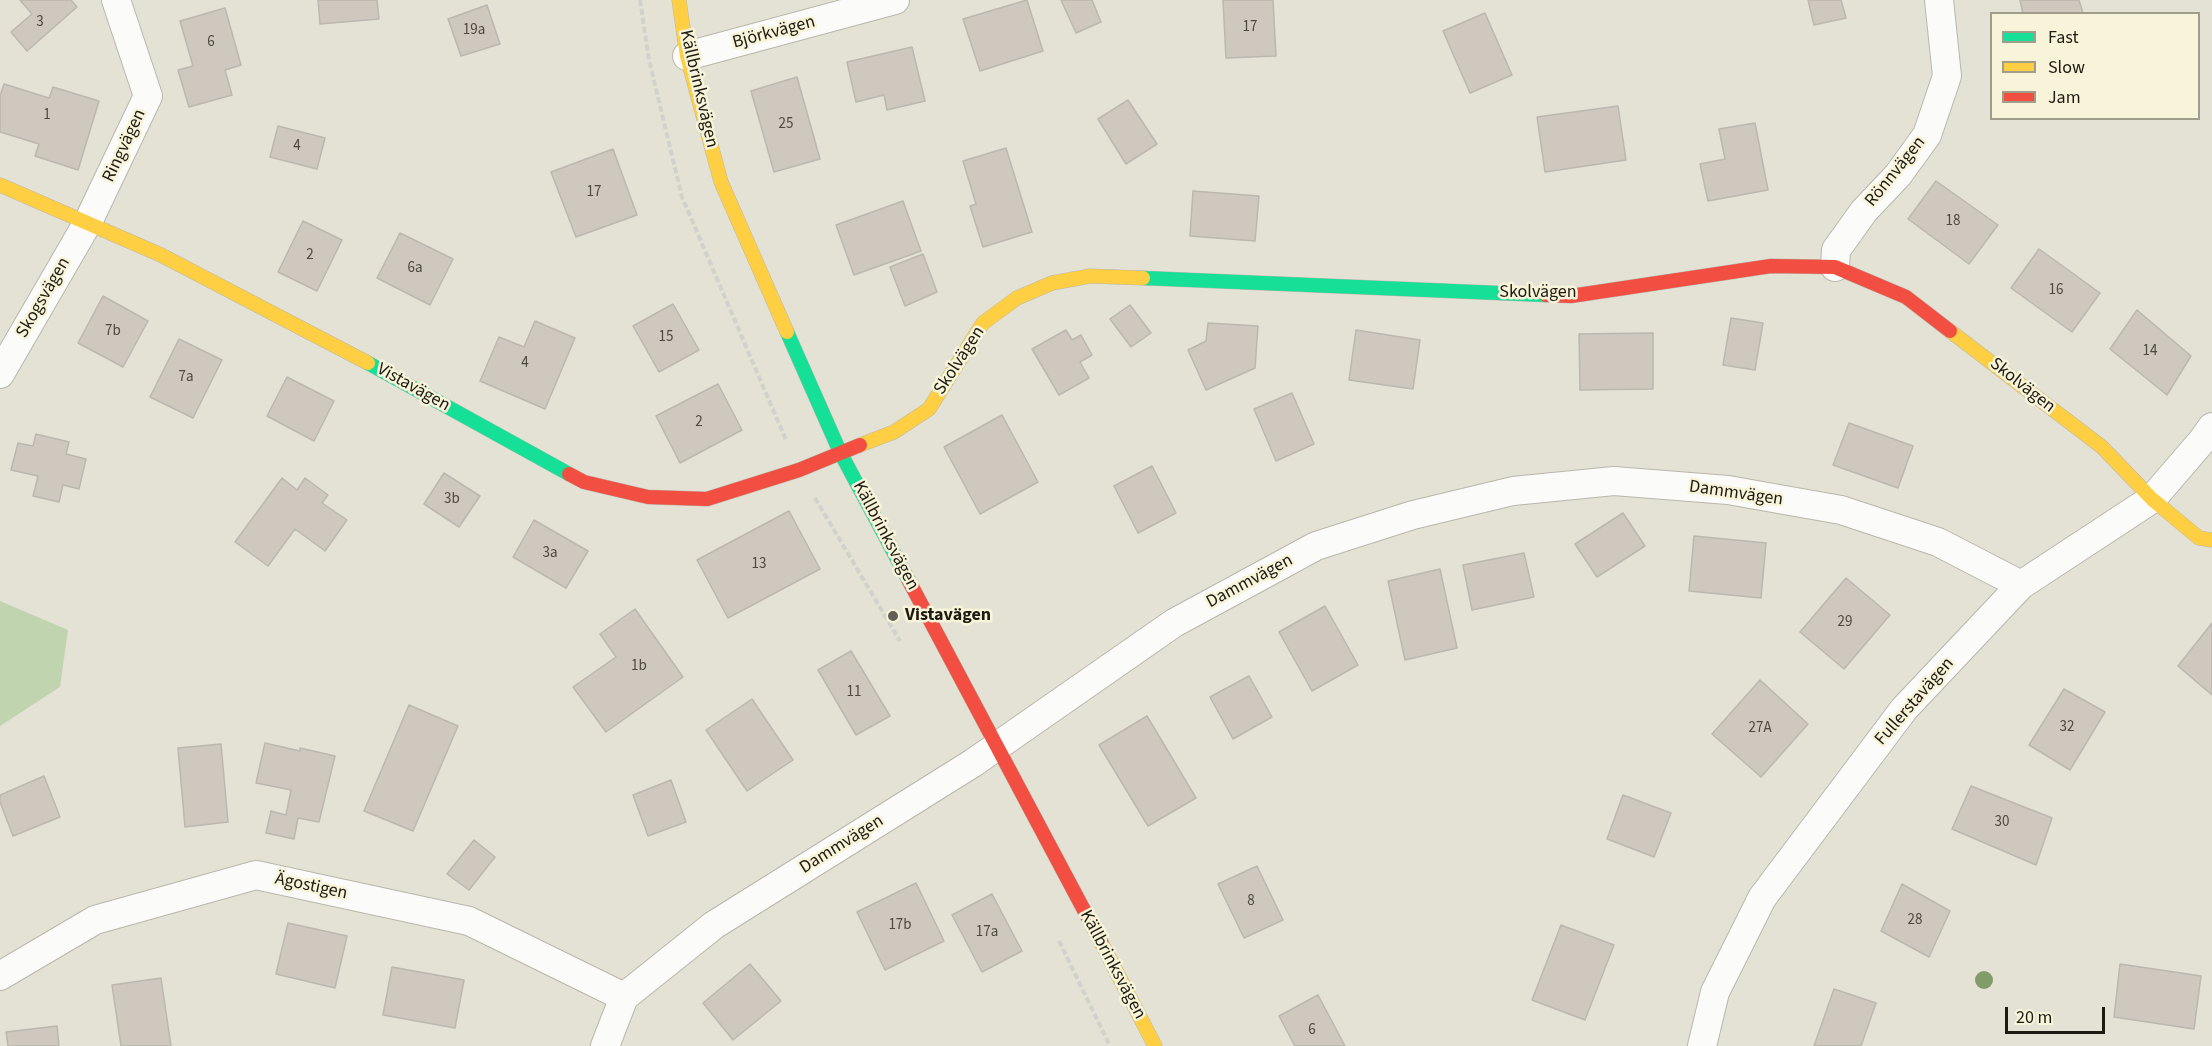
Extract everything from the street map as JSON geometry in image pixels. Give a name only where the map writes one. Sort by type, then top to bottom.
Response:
[{"type":"street","name":"Ringvägen","points":[[88,222],[148,96],[116,0]]},
{"type":"street","name":"Källbrinksvägen","points":[[679,0],[687,56],[721,182],[840,452],[1155,1046]]},
{"type":"street","name":"Björkvägen","points":[[687,56],[895,0]]},
{"type":"street","name":"Rönnvägen","points":[[1835,267],[1836,250],[1864,211],[1898,175],[1927,135],[1947,76],[1939,0]]},
{"type":"street","name":"Vistavägen","points":[[0,185],[161,255],[326,340],[584,482],[648,497],[707,499],[799,471],[840,452]]},
{"type":"street","name":"Skogsvägen","points":[[0,374],[88,222]]},
{"type":"street","name":"Skolvägen","points":[[840,452],[894,432],[929,409],[983,323],[1017,298],[1052,283],[1090,276],[1570,296],[1771,266],[1835,267],[1906,297],[2102,447],[2152,499],[2199,538],[2212,540]]},
{"type":"street","name":"Fullerstavägen","points":[[1702,1046],[1715,992],[1762,898],[1904,709],[2021,585],[2152,499],[2212,427]]},
{"type":"street","name":"Dammvägen","points":[[624,997],[714,925],[973,763],[1174,623],[1316,546],[1413,514],[1513,491],[1614,481],[1728,490],[1841,510],[1938,542],[2021,585]]},
{"type":"street","name":"Ägostigen","points":[[0,976],[95,920],[256,875],[469,921],[624,997]]},
{"type":"street","points":[[605,1046],[624,997]]},
{"type":"green space","points":[[0,601],[68,630],[60,687],[0,726]]},
{"type":"building","points":[[20,0],[71,0],[77,7],[27,51],[11,32],[32,14]]},
{"type":"building","points":[[318,0],[377,0],[379,19],[320,24]]},
{"type":"building","points":[[1027,0],[1043,51],[980,71],[963,19]]},
{"type":"building","points":[[1061,0],[1092,0],[1101,22],[1076,33]]},
{"type":"building","points":[[1223,0],[1273,0],[1276,56],[1226,58]]},
{"type":"building","points":[[1808,0],[1841,0],[1846,18],[1814,25]]},
{"type":"building","points":[[2020,0],[2079,0],[2083,12],[2023,12]]},
{"type":"building","points":[[487,5],[500,44],[461,56],[448,19]]},
{"type":"building","points":[[225,8],[241,65],[225,70],[232,95],[189,107],[178,70],[193,66],[180,21]]},
{"type":"building","points":[[1485,13],[1512,75],[1470,93],[1443,31]]},
{"type":"building","points":[[912,47],[925,101],[887,110],[884,95],[856,102],[847,62]]},
{"type":"building","points":[[797,77],[820,159],[774,172],[751,91]]},
{"type":"building","points":[[4,84],[49,98],[53,87],[99,101],[78,170],[35,156],[39,144],[0,132],[0,96]]},
{"type":"building","points":[[1128,100],[1157,144],[1126,164],[1098,119]]},
{"type":"building","points":[[1618,106],[1626,160],[1545,172],[1537,117]]},
{"type":"building","points":[[1755,123],[1768,190],[1708,201],[1700,164],[1725,159],[1719,129]]},
{"type":"building","points":[[278,126],[325,138],[317,169],[270,157]]},
{"type":"building","points":[[1006,148],[1032,232],[983,247],[970,206],[976,204],[963,161]]},
{"type":"building","points":[[613,149],[637,215],[576,237],[551,172]]},
{"type":"building","points":[[1936,181],[1998,225],[1969,264],[1908,219]]},
{"type":"building","points":[[1193,191],[1259,196],[1255,241],[1190,236]]},
{"type":"building","points":[[903,201],[921,251],[854,275],[836,225]]},
{"type":"building","points":[[303,221],[342,240],[317,291],[278,272]]},
{"type":"building","points":[[400,233],[453,259],[430,305],[377,278]]},
{"type":"building","points":[[2039,249],[2100,293],[2072,332],[2011,288]]},
{"type":"building","points":[[923,254],[937,292],[905,306],[890,267]]},
{"type":"building","points":[[103,296],[148,321],[123,367],[78,343]]},
{"type":"building","points":[[673,304],[699,350],[659,372],[633,326]]},
{"type":"building","points":[[1130,305],[1151,333],[1131,347],[1110,319]]},
{"type":"building","points":[[2137,310],[2191,356],[2167,395],[2110,349]]},
{"type":"building","points":[[1731,318],[1763,323],[1755,370],[1723,365]]},
{"type":"building","points":[[535,321],[575,338],[545,409],[480,381],[499,337],[524,347]]},
{"type":"building","points":[[1208,323],[1258,326],[1255,368],[1206,390],[1188,350],[1206,341]]},
{"type":"building","points":[[1066,330],[1072,340],[1081,335],[1092,355],[1080,362],[1089,378],[1059,395],[1032,349]]},
{"type":"building","points":[[1356,330],[1420,340],[1413,389],[1349,380]]},
{"type":"building","points":[[1653,333],[1653,389],[1580,390],[1579,334]]},
{"type":"building","points":[[179,339],[222,360],[193,418],[150,397]]},
{"type":"building","points":[[287,377],[334,401],[314,441],[267,416]]},
{"type":"building","points":[[718,384],[742,430],[680,463],[656,416]]},
{"type":"building","points":[[1292,393],[1314,444],[1276,461],[1254,409]]},
{"type":"building","points":[[1002,415],[1038,482],[980,514],[944,447]]},
{"type":"building","points":[[1849,423],[1913,446],[1898,488],[1833,465]]},
{"type":"building","points":[[36,434],[69,442],[66,454],[86,459],[79,489],[63,485],[59,502],[33,496],[38,476],[11,470],[18,443],[33,446]]},
{"type":"building","points":[[1152,466],[1176,513],[1138,533],[1114,486]]},
{"type":"building","points":[[444,473],[480,496],[459,527],[424,504]]},
{"type":"building","points":[[282,478],[297,490],[305,478],[328,495],[322,503],[347,520],[325,551],[295,529],[268,566],[235,542]]},
{"type":"building","points":[[789,511],[820,569],[728,618],[697,560]]},
{"type":"building","points":[[1623,513],[1645,546],[1597,577],[1575,544]]},
{"type":"building","points":[[534,520],[588,551],[566,588],[513,557]]},
{"type":"building","points":[[1694,536],[1766,543],[1761,598],[1689,591]]},
{"type":"building","points":[[1524,553],[1534,597],[1472,610],[1463,565]]},
{"type":"building","points":[[1440,569],[1457,648],[1405,660],[1388,581]]},
{"type":"building","points":[[1846,578],[1890,615],[1844,669],[1800,632]]},
{"type":"building","points":[[1325,606],[1358,665],[1312,691],[1279,632]]},
{"type":"building","points":[[635,609],[683,677],[606,732],[573,687],[616,657],[600,634]]},
{"type":"building","points":[[2212,623],[2212,695],[2178,666]]},
{"type":"building","points":[[851,651],[890,716],[856,735],[818,670]]},
{"type":"building","points":[[1249,676],[1272,717],[1233,739],[1210,697]]},
{"type":"building","points":[[1760,680],[1808,724],[1761,777],[1712,734]]},
{"type":"building","points":[[2064,689],[2105,712],[2070,770],[2029,745]]},
{"type":"building","points":[[752,699],[793,760],[747,791],[706,730]]},
{"type":"building","points":[[409,705],[458,726],[413,831],[364,811]]},
{"type":"building","points":[[1147,716],[1196,798],[1148,826],[1099,745]]},
{"type":"building","points":[[265,743],[335,756],[319,822],[298,818],[294,839],[266,833],[271,811],[286,815],[291,790],[256,783]]},
{"type":"building","points":[[221,744],[228,822],[185,827],[178,748]]},
{"type":"building","points":[[44,776],[60,817],[13,836],[0,802],[0,795]]},
{"type":"building","points":[[671,780],[686,822],[648,836],[633,795]]},
{"type":"building","points":[[1971,786],[2052,818],[2036,865],[1952,829]]},
{"type":"building","points":[[1623,795],[1671,813],[1654,857],[1607,839]]},
{"type":"building","points":[[474,840],[495,857],[469,890],[447,874]]},
{"type":"building","points":[[1257,866],[1283,920],[1244,938],[1218,884]]},
{"type":"building","points":[[916,883],[944,941],[885,970],[857,912]]},
{"type":"building","points":[[1902,884],[1950,911],[1929,957],[1881,931]]},
{"type":"building","points":[[992,894],[1022,951],[982,972],[952,915]]},
{"type":"building","points":[[288,923],[347,936],[335,988],[276,974]]},
{"type":"building","points":[[1561,925],[1614,945],[1585,1020],[1532,1000]]},
{"type":"building","points":[[750,964],[781,1001],[733,1040],[703,1003]]},
{"type":"building","points":[[2120,964],[2201,976],[2194,1029],[2114,1017]]},
{"type":"building","points":[[392,967],[464,980],[455,1028],[383,1015]]},
{"type":"building","points":[[161,978],[171,1046],[121,1046],[112,985]]},
{"type":"building","points":[[1834,989],[1876,1003],[1861,1046],[1814,1046]]},
{"type":"building","points":[[1318,995],[1345,1046],[1295,1046],[1279,1016]]},
{"type":"building","points":[[57,1026],[59,1046],[8,1046],[6,1032]]},
{"type":"traffic: fast","points":[[1143,278],[1546,295]]},
{"type":"traffic: fast","points":[[787,332],[840,452],[909,581]]},
{"type":"traffic: fast","points":[[368,363],[569,474]]},
{"type":"traffic: slow","points":[[679,0],[687,56],[721,182],[787,332]]},
{"type":"traffic: slow","points":[[0,185],[161,255],[368,363]]},
{"type":"traffic: slow","points":[[860,445],[894,432],[929,409],[983,323],[1017,298],[1052,283],[1090,276],[1143,278]]},
{"type":"traffic: slow","points":[[1950,331],[2102,447],[2152,499],[2199,538],[2212,540]]},
{"type":"traffic: slow","points":[[1102,944],[1155,1046]]},
{"type":"traffic: jam","points":[[1546,295],[1571,296],[1771,266],[1835,267],[1906,297],[1950,331]]},
{"type":"traffic: jam","points":[[569,474],[584,482],[648,497],[707,499],[799,470],[860,445]]},
{"type":"traffic: jam","points":[[909,581],[1102,944]]},
{"type":"place","name":"Vistavägen","points":[[893,616]]}]
